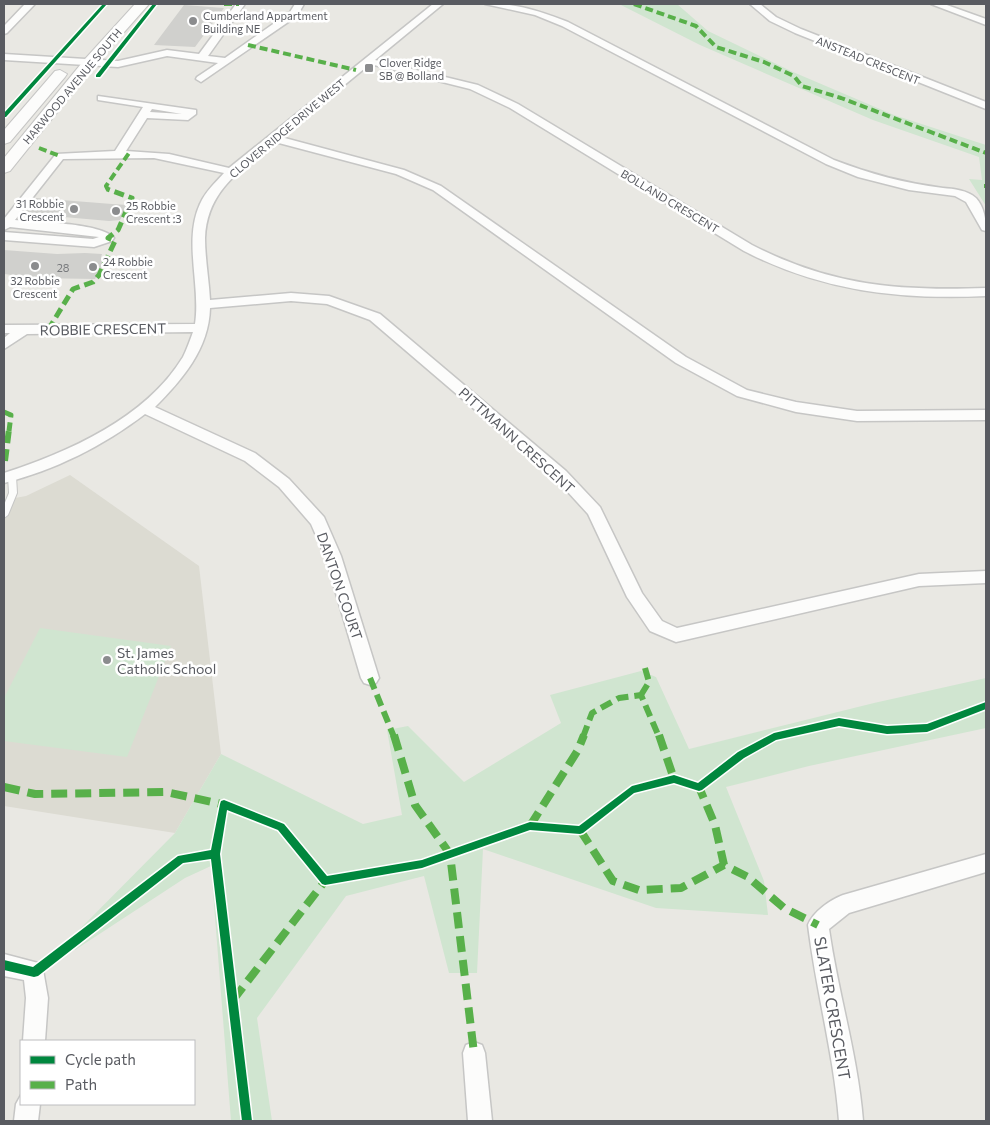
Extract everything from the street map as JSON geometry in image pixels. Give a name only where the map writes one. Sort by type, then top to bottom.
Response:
[{"type":"main road","name":"HARWOOD AVENUE SOUTH","points":[[4,139],[120,4]]},
{"type":"main road","name":"HARWOOD AVENUE SOUTH","points":[[4,168],[90,62],[142,4]]},
{"type":"street","points":[[4,31],[30,4]]},
{"type":"street","points":[[201,58],[240,4]]},
{"type":"street","points":[[201,79],[294,14],[299,4]]},
{"type":"street","name":"CLOVER RIDGE DRIVE WEST","points":[[8,477],[48,463],[101,438],[146,409],[176,376],[192,352],[202,328],[201,229],[203,211],[209,197],[231,172],[438,4]]},
{"type":"street","points":[[490,4],[537,13],[565,24],[830,162],[862,176],[909,187],[958,193],[971,200],[986,227]]},
{"type":"street","name":"ANSTEAD CRESCENT","points":[[755,4],[773,18],[798,31],[986,106]]},
{"type":"street","points":[[936,4],[986,22]]},
{"type":"street","points":[[4,57],[127,63],[167,53],[227,61]]},
{"type":"street","name":"BOLLAND CRESCENT","points":[[368,61],[474,87],[514,106],[748,248],[784,266],[830,281],[888,291],[986,292]]},
{"type":"street","points":[[102,98],[192,112],[188,117],[143,115]]},
{"type":"street","points":[[120,152],[150,105]]},
{"type":"street","points":[[273,138],[400,172],[437,188],[681,360],[742,393],[796,408],[857,416],[986,415]]},
{"type":"street","points":[[5,224],[60,156],[106,155],[120,152],[174,157],[231,172]]},
{"type":"street","points":[[4,236],[94,243],[108,238],[99,232],[5,224]]},
{"type":"street","name":"PITTMANN CRESCENT","points":[[203,304],[291,297],[329,300],[375,317],[561,475],[594,512],[635,597],[656,626],[662,631],[676,635],[919,580],[986,577]]},
{"type":"street","name":"ROBBIE CRESCENT","points":[[4,329],[202,328]]},
{"type":"street","points":[[4,345],[24,329]]},
{"type":"street","name":"DANTON COURT","points":[[146,409],[250,457],[284,483],[318,521],[333,556],[370,678]]},
{"type":"street","name":"SLATER CRESCENT","points":[[851,1121],[849,1092],[825,977],[818,925],[843,905],[986,863]]},
{"type":"street","points":[[4,965],[34,972],[37,998],[34,1040]]},
{"type":"street","points":[[474,1053],[480,1121]]},
{"type":"street","points":[[26,1121],[28,1105]]},
{"type":"lane","points":[[4,515],[13,493],[8,477]]},
{"type":"shaded area","name":"St. James Catholic School","points":[[70,475],[199,566],[221,754],[175,833],[4,806],[4,500],[26,496]]},
{"type":"green space","points":[[619,4],[677,4],[708,31],[793,72],[894,115],[986,145],[986,206],[969,179],[982,180],[979,157],[873,120],[700,45]]},
{"type":"green space","points":[[40,628],[171,646],[127,757],[4,741],[4,698]]},
{"type":"green space","points":[[641,671],[656,677],[689,749],[874,703],[986,678],[986,728],[809,766],[726,787],[764,881],[768,915],[656,908],[483,849],[477,973],[449,973],[424,876],[346,896],[257,1018],[272,1121],[231,1121],[211,866],[185,878],[75,950],[69,940],[175,833],[221,754],[363,824],[402,815],[387,730],[408,726],[464,782],[561,723],[550,695]]},
{"type":"building","name":"Cumberland Appartment Building NE","points":[[184,5],[224,8],[195,47],[154,45]]},
{"type":"building","points":[[36,198],[128,205],[120,220],[109,221],[24,212]]},
{"type":"building","points":[[4,250],[57,254],[102,254],[101,257],[108,258],[95,279],[36,278],[4,274]]},
{"type":"marked path","points":[[224,4],[239,4]]},
{"type":"marked path","points":[[634,4],[696,26],[716,47],[764,62],[794,76],[802,86],[841,98],[986,153]]},
{"type":"marked path","points":[[248,45],[356,70]]},
{"type":"marked path","points":[[39,148],[60,156]]},
{"type":"marked path","points":[[48,330],[73,289],[93,282],[99,275],[115,241],[108,238],[118,230],[132,198],[108,190],[106,186],[129,153]]},
{"type":"marked path","points":[[4,412],[11,415],[5,461]]},
{"type":"marked path","points":[[641,695],[649,682],[645,668]]},
{"type":"marked path","points":[[370,678],[390,722],[415,805],[450,854],[474,1053]]},
{"type":"marked path","points":[[530,826],[578,750],[592,713],[619,698],[641,695],[657,731],[674,779]]},
{"type":"marked path","points":[[695,786],[699,787],[715,825],[724,865],[748,877],[784,908],[818,925]]},
{"type":"marked path","points":[[4,787],[35,794],[166,792],[226,805]]},
{"type":"marked path","points":[[580,830],[613,881],[639,890],[681,888],[724,865]]},
{"type":"marked path","points":[[233,1000],[325,881]]},
{"type":"cycle path","points":[[4,116],[105,4]]},
{"type":"cycle path","points":[[98,76],[155,4]]},
{"type":"cycle path","points":[[247,1121],[215,854],[224,804],[281,827],[325,881],[422,864],[530,826],[580,830],[632,790],[674,779],[699,787],[741,755],[774,737],[839,722],[887,730],[927,728],[986,705]]},
{"type":"cycle path","points":[[4,965],[34,972],[181,859],[215,854]]},
{"type":"place","name":"Cumberland Appartment Building NE","points":[[193,21]]},
{"type":"place","name":"Clover Ridge SB @ Bolland","points":[[369,68]]},
{"type":"place","name":"31 Robbie Crescent","points":[[74,209]]},
{"type":"place","name":"25 Robbie Crescent :3","points":[[116,211]]},
{"type":"place","name":"32 Robbie Crescent","points":[[35,266]]},
{"type":"place","name":"24 Robbie Crescent","points":[[93,267]]},
{"type":"place","name":"St. James Catholic School","points":[[107,660]]}]
